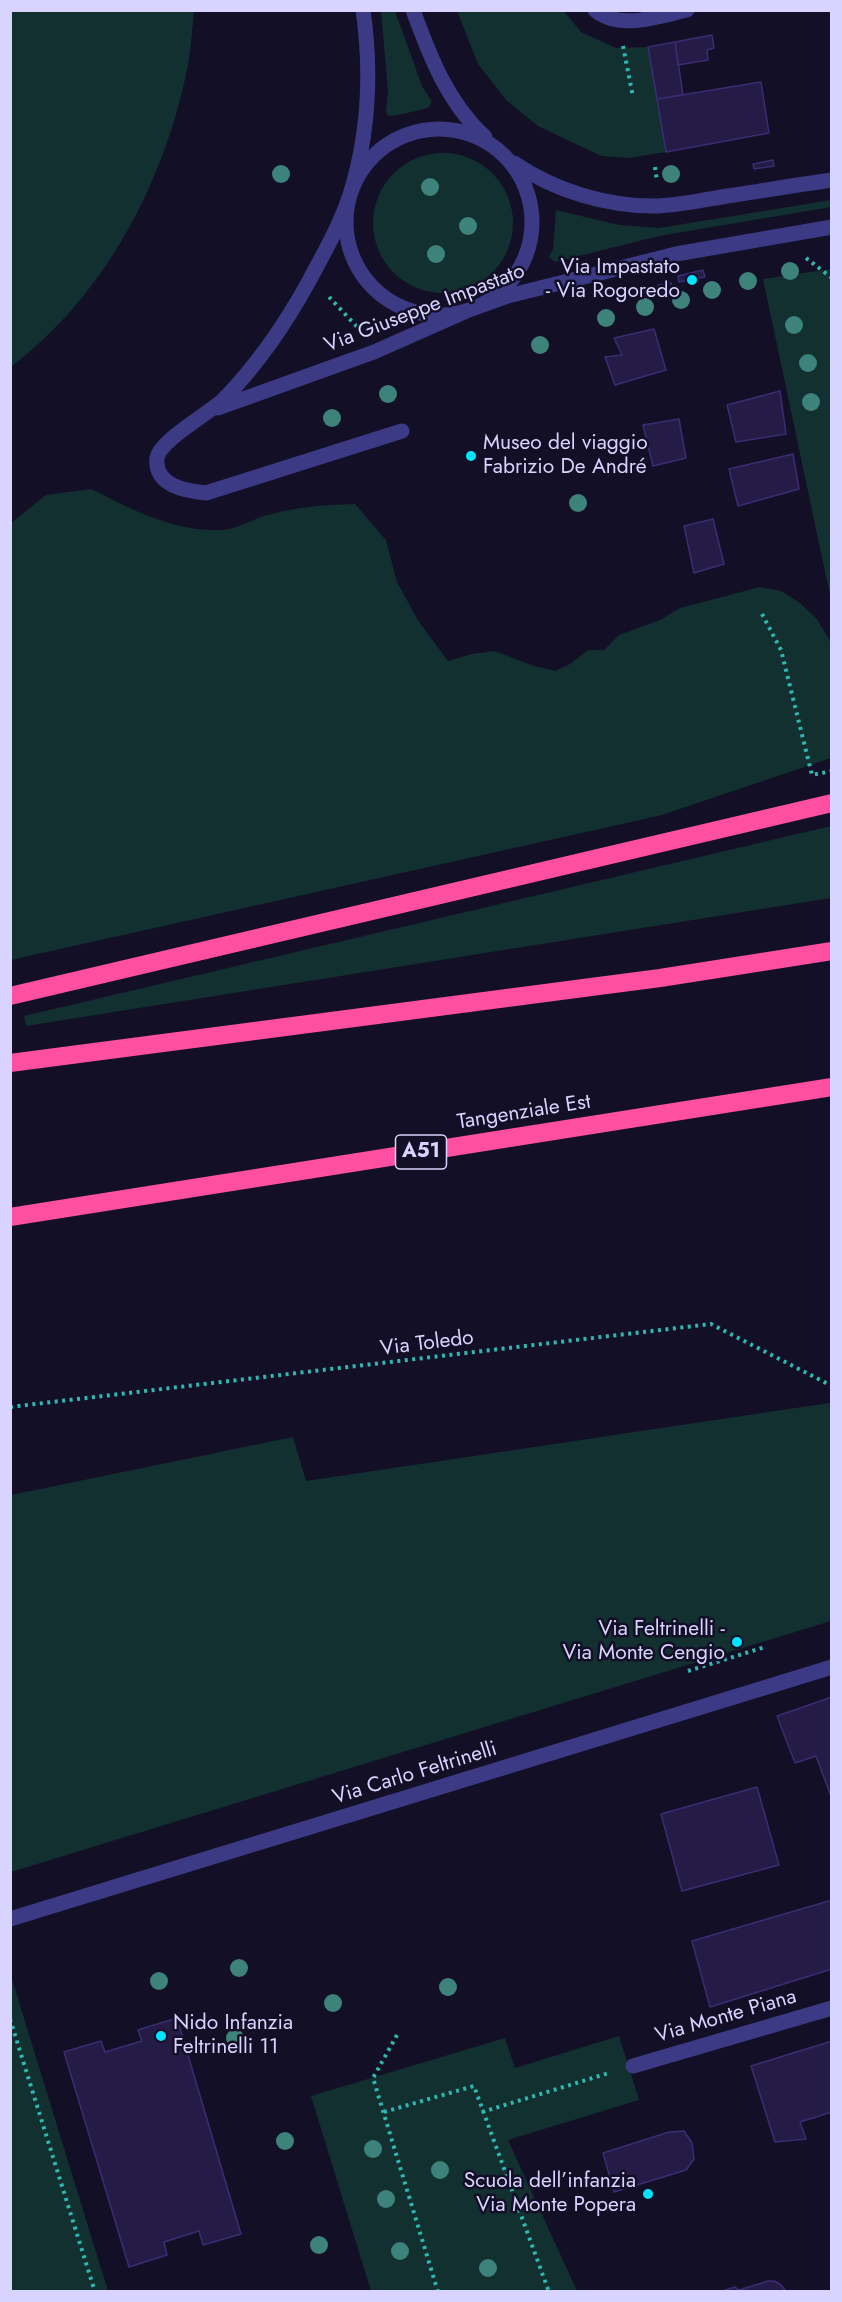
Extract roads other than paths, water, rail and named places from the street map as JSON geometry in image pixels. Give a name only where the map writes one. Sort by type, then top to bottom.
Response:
[{"type":"highway","points":[[10,996],[831,803]]},
{"type":"highway","points":[[10,1063],[660,978],[831,951]]},
{"type":"highway","name":"Tangenziale Est","points":[[10,1217],[831,1087]]},
{"type":"street","name":"Via Giuseppe Impastato","points":[[363,10],[368,45],[367,114],[350,195],[326,248],[293,309],[255,362],[214,409],[162,448],[157,458],[158,470],[166,481],[178,488],[206,493],[402,431]]},
{"type":"street","points":[[413,10],[431,58],[452,99],[480,133],[501,152],[514,167],[527,190],[532,213],[532,233],[526,255],[514,278],[494,297],[469,309],[444,315],[427,314],[400,306],[379,292],[360,271],[349,245],[346,223],[350,195],[360,173],[375,154],[396,139],[415,132],[441,128],[460,131],[483,140],[501,152],[527,172],[562,188],[604,201],[640,205],[678,203],[831,180]]},
{"type":"street","points":[[595,10],[604,17],[627,21],[687,10]]},
{"type":"street","name":"Via Giuseppe Impastato","points":[[214,409],[374,351],[469,309],[530,290],[676,254],[831,227]]},
{"type":"street","name":"Via Carlo Feltrinelli","points":[[10,1919],[831,1668]]},
{"type":"street","name":"Via Monte Piana","points":[[633,2066],[831,2008]]},
{"type":"place","name":"Via Impastato - Via Rogoredo","points":[[692,280]]},
{"type":"place","name":"Museo del viaggio Fabrizio De André","points":[[471,456]]},
{"type":"place","name":"Via Feltrinelli - Via Monte Cengio","points":[[737,1642]]},
{"type":"place","name":"Nido Infanzia Feltrinelli 11","points":[[161,2036]]},
{"type":"place","name":"Scuola dell’infanzia Via Monte Popera","points":[[648,2194]]}]
